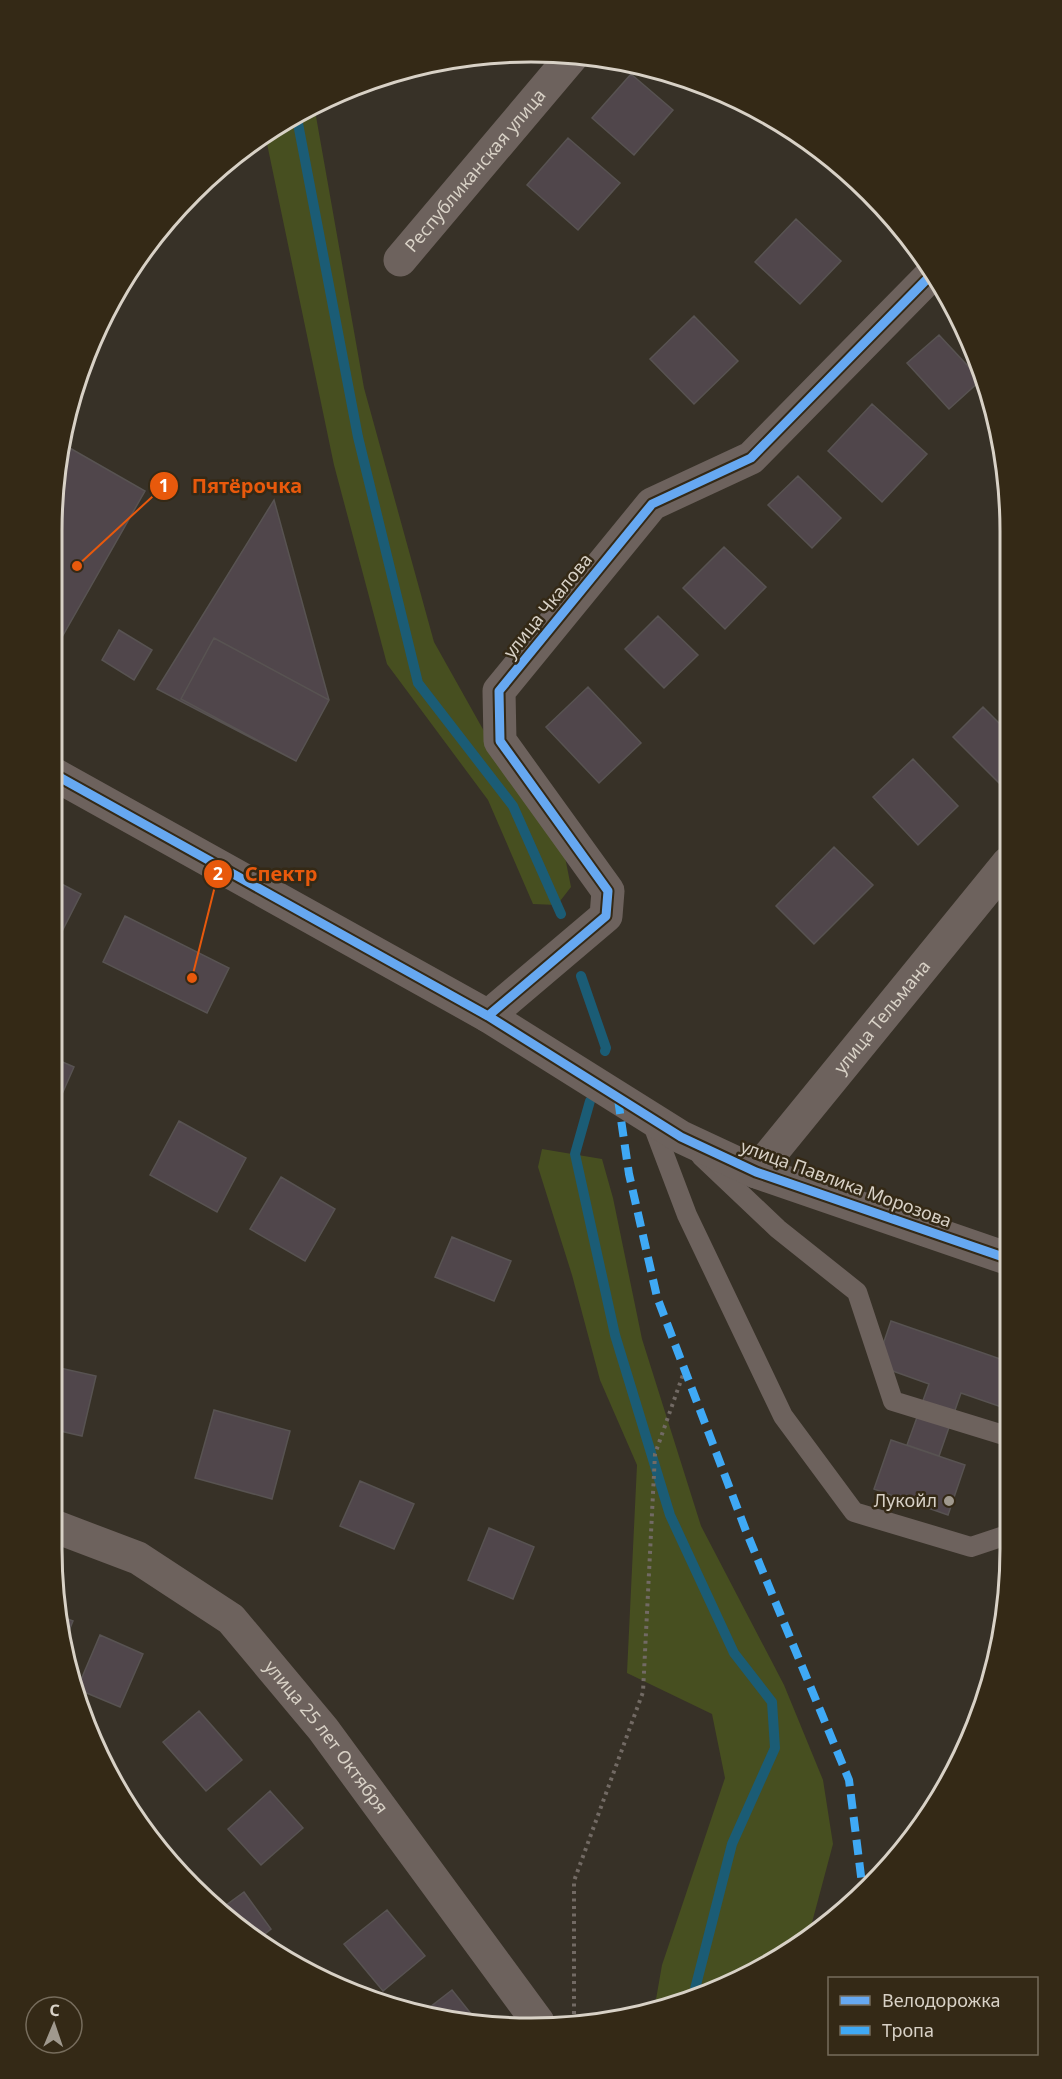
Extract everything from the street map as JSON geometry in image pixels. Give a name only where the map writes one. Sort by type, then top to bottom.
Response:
[{"type":"street","name":"Республиканская улица","points":[[400,260],[566,63]]},
{"type":"street","name":"улица Чкалова","points":[[488,1016],[606,916],[608,891],[500,741],[499,691],[652,504],[750,458],[927,279]]},
{"type":"street","name":"улица Павлика Морозова","points":[[62,779],[488,1016],[681,1137],[756,1172],[1000,1256]]},
{"type":"street","name":"улица Тельмана","points":[[756,1172],[1000,873]]},
{"type":"street","name":"улица 25 лет Октября","points":[[62,1528],[138,1558],[231,1619],[322,1729],[535,2018]]},
{"type":"lane","points":[[651,1120],[687,1215],[783,1416],[854,1512],[971,1547],[1000,1537]]},
{"type":"lane","points":[[681,1137],[778,1229],[857,1292],[893,1401],[1000,1434]]},
{"type":"path","points":[[574,2015],[574,1881],[643,1692],[655,1454],[685,1369]]},
{"type":"green space","points":[[316,114],[364,388],[434,642],[494,749],[565,857],[571,887],[557,905],[533,904],[488,800],[387,664],[334,465],[267,143]]},
{"type":"green space","points":[[542,1149],[602,1159],[613,1198],[642,1339],[701,1526],[784,1685],[823,1780],[833,1844],[812,1924],[766,1955],[739,1969],[711,1982],[656,2001],[662,1965],[725,1778],[712,1714],[627,1673],[637,1465],[600,1380],[572,1275],[538,1167]]},
{"type":"building","points":[[631,74],[673,110],[634,155],[592,118]]},
{"type":"building","points":[[568,138],[620,183],[578,230],[527,185]]},
{"type":"building","points":[[796,219],[841,261],[800,304],[755,262]]},
{"type":"building","points":[[694,316],[738,361],[694,404],[650,359]]},
{"type":"building","points":[[939,335],[973,371],[977,384],[949,409],[907,363]]},
{"type":"building","points":[[872,404],[927,454],[882,502],[828,451]]},
{"type":"building","points":[[70,448],[145,491],[62,637],[63,500]]},
{"type":"building","points":[[798,476],[841,518],[812,548],[768,505]]},
{"type":"building","points":[[274,500],[329,700],[296,761],[157,689]]},
{"type":"building","points":[[724,547],[766,587],[725,629],[683,588]]},
{"type":"building","points":[[658,616],[698,655],[664,688],[625,649]]},
{"type":"building","points":[[119,630],[152,650],[134,680],[102,660]]},
{"type":"building","points":[[214,638],[329,700],[296,761],[181,699]]},
{"type":"building","points":[[588,687],[641,743],[599,783],[546,727]]},
{"type":"building","points":[[983,707],[1000,724],[1000,784],[953,737]]},
{"type":"building","points":[[913,759],[958,806],[918,845],[873,797]]},
{"type":"building","points":[[834,847],[873,885],[814,944],[776,906]]},
{"type":"building","points":[[62,884],[81,894],[62,931]]},
{"type":"building","points":[[125,916],[229,968],[207,1013],[103,962]]},
{"type":"building","points":[[62,1062],[74,1067],[62,1094]]},
{"type":"building","points":[[179,1121],[246,1158],[217,1212],[150,1175]]},
{"type":"building","points":[[281,1177],[335,1209],[305,1261],[250,1229]]},
{"type":"building","points":[[452,1237],[511,1261],[494,1301],[435,1277]]},
{"type":"building","points":[[891,1321],[1000,1359],[1000,1407],[961,1393],[939,1456],[907,1445],[929,1384],[876,1365]]},
{"type":"building","points":[[62,1368],[96,1376],[82,1436],[62,1431]]},
{"type":"building","points":[[214,1410],[290,1431],[272,1499],[195,1478]]},
{"type":"building","points":[[891,1440],[965,1465],[948,1515],[874,1489]]},
{"type":"building","points":[[360,1481],[414,1504],[394,1549],[340,1526]]},
{"type":"building","points":[[489,1528],[534,1547],[513,1599],[468,1580]]},
{"type":"building","points":[[68,1619],[73,1621],[69,1630]]},
{"type":"building","points":[[100,1635],[143,1654],[120,1707],[84,1692],[80,1681]]},
{"type":"building","points":[[199,1711],[242,1760],[206,1791],[163,1742]]},
{"type":"building","points":[[270,1791],[303,1828],[261,1865],[228,1829]]},
{"type":"building","points":[[244,1892],[271,1929],[265,1934],[226,1905]]},
{"type":"building","points":[[387,1910],[425,1956],[383,1991],[344,1944]]},
{"type":"building","points":[[452,1990],[470,2013],[439,2008],[431,2006]]},
{"type":"waterway","points":[[298,123],[358,437],[418,683],[513,806],[561,914]]},
{"type":"waterway","points":[[581,976],[606,1048],[605,1051]]},
{"type":"waterway","points":[[590,1101],[575,1154],[615,1335],[670,1515],[734,1653],[772,1702],[775,1748],[732,1844],[695,1988]]},
{"type":"marked path","points":[[618,1099],[629,1174],[657,1297],[746,1531],[849,1780],[862,1881]]},
{"type":"cycle path","points":[[488,1016],[606,916],[608,891],[500,741],[499,691],[652,504],[751,458],[927,279]]},
{"type":"cycle path","points":[[62,779],[488,1016],[681,1137],[756,1172],[1000,1256]]},
{"type":"place","name":"Пятёрочка","points":[[77,566]]},
{"type":"place","name":"Спектр","points":[[192,978]]},
{"type":"place","name":"Лукойл","points":[[949,1501]]}]
